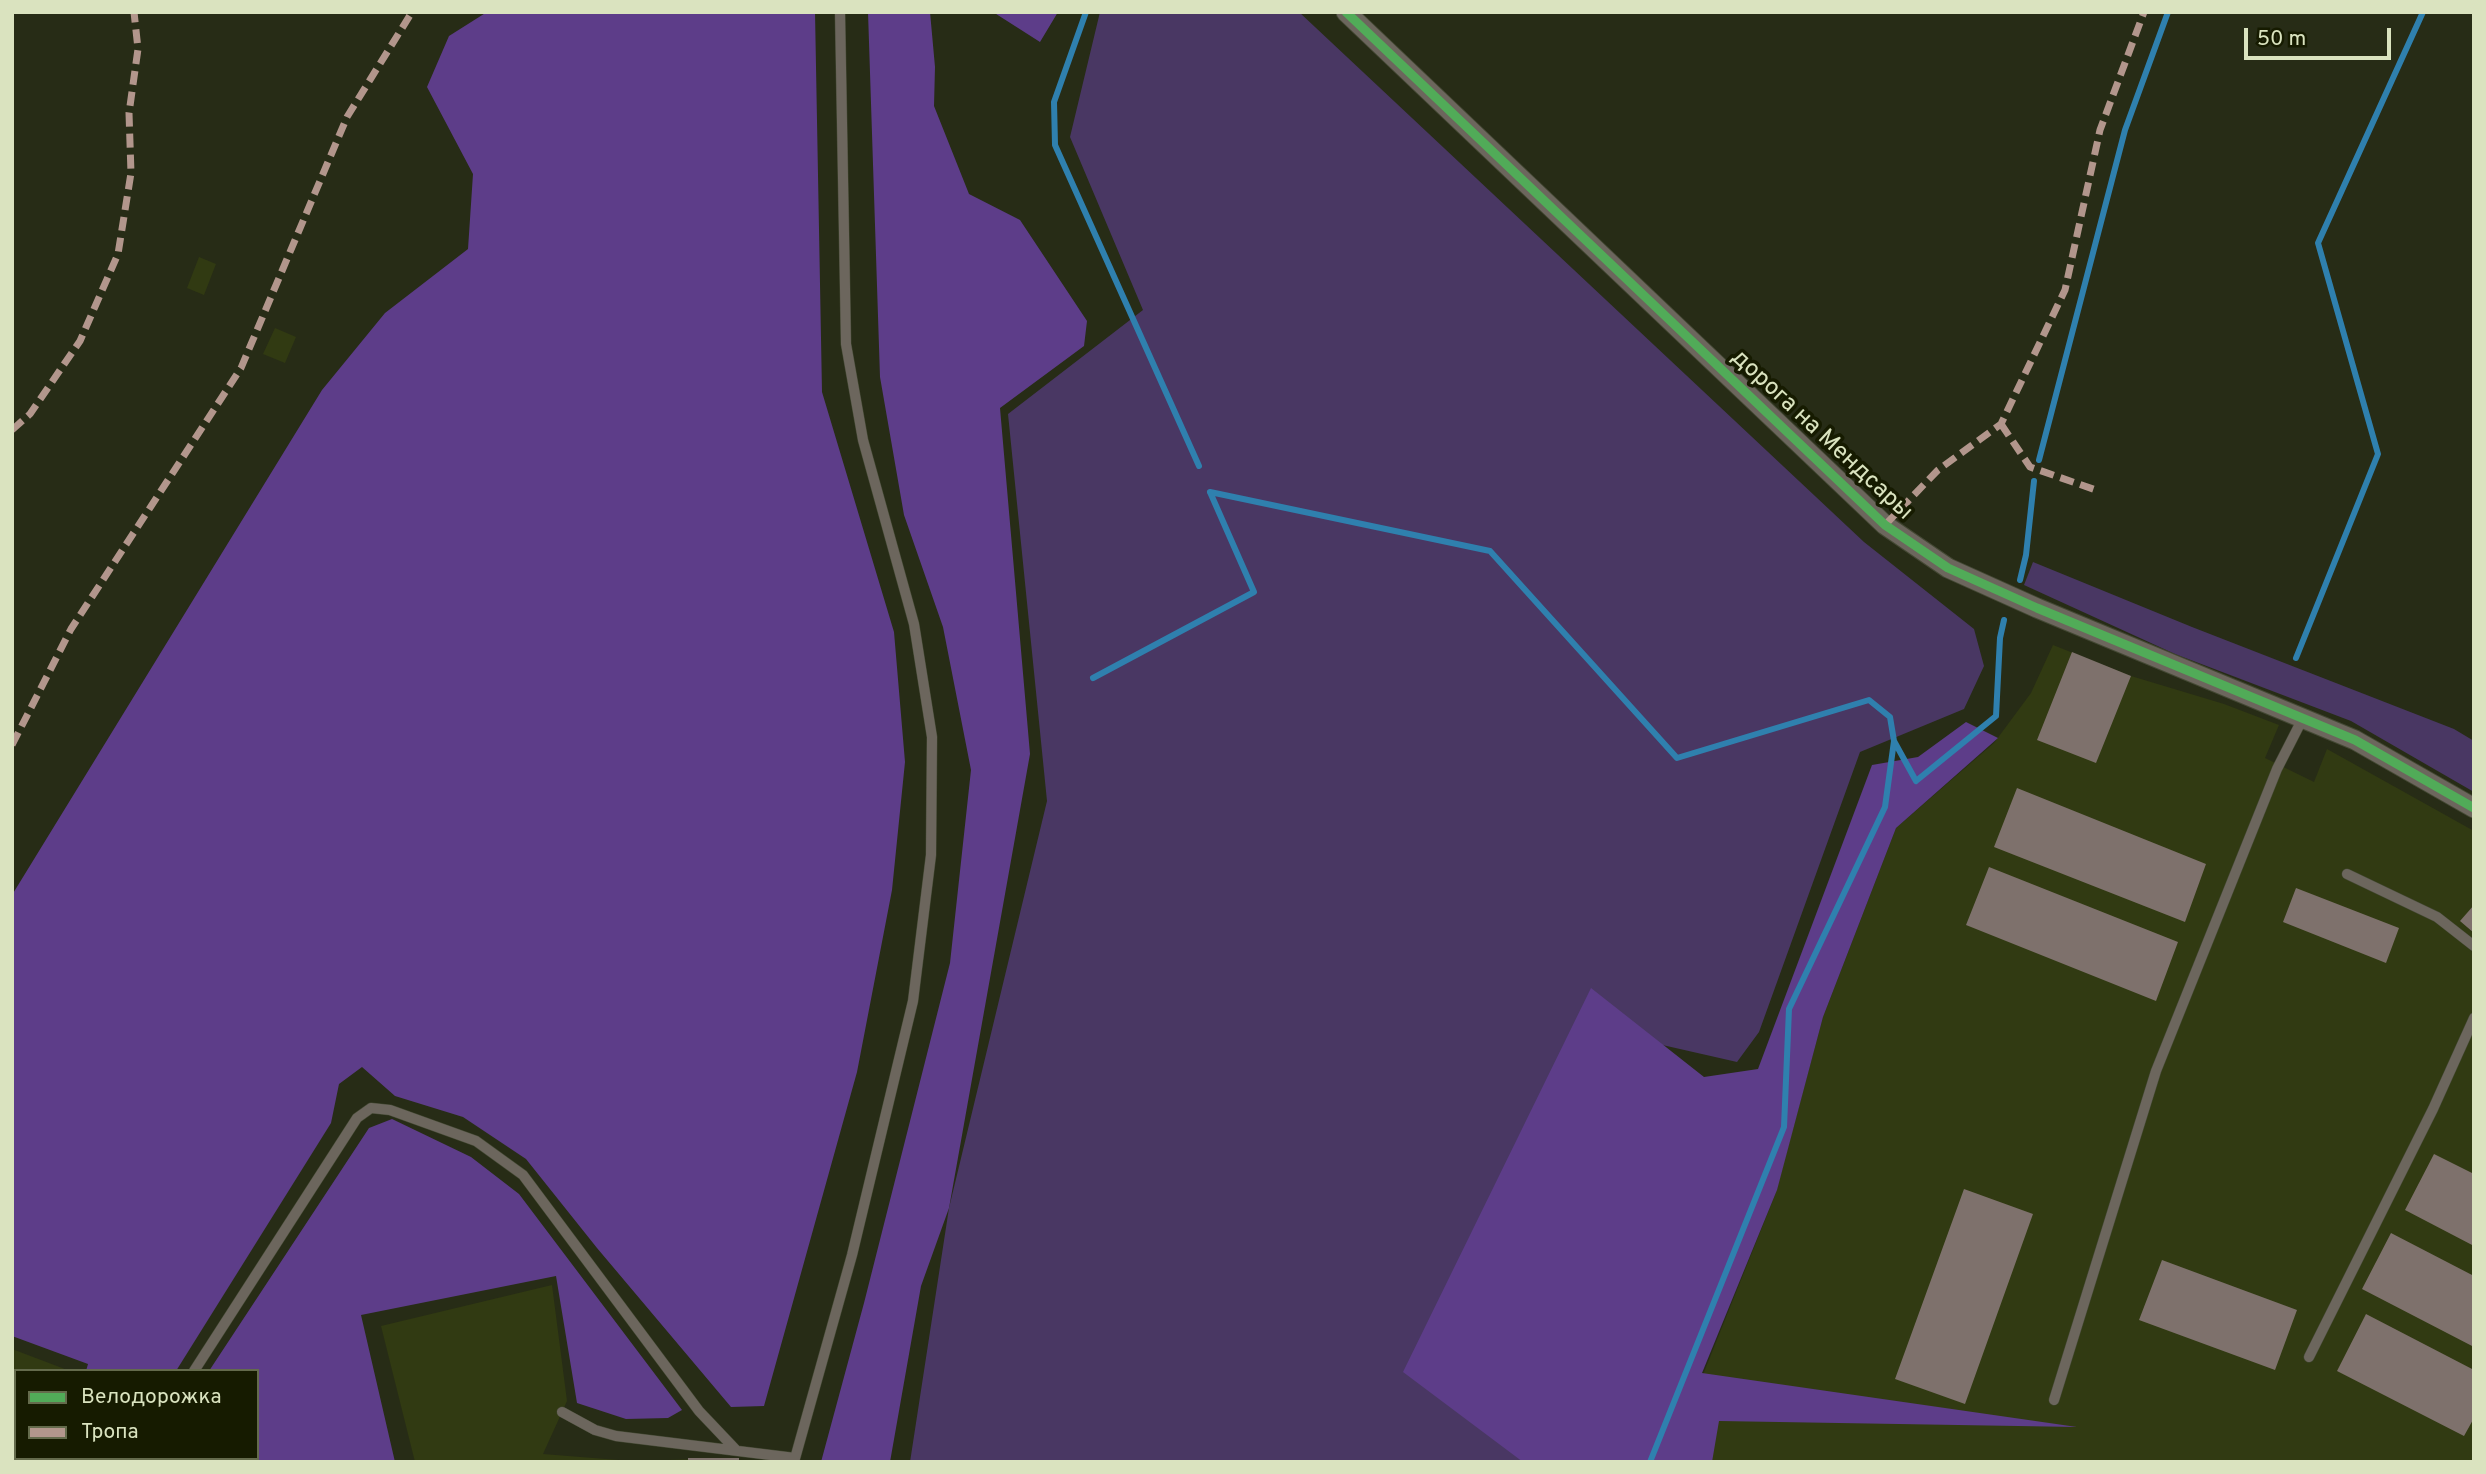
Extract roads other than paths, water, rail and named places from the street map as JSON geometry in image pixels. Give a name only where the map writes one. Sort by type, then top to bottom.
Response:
[{"type":"street","name":"дорога на Мендсары","points":[[1346,12],[1885,525],[1948,568],[2037,608],[2355,740],[2474,807]]},
{"type":"lane","points":[[562,1412],[595,1430],[616,1436],[736,1450],[794,1460],[852,1255],[913,1001],[930,855],[932,737],[915,624],[863,440],[846,345],[839,12]]},
{"type":"lane","points":[[2054,1399],[2156,1071],[2277,769],[2303,718]]},
{"type":"lane","points":[[2347,874],[2437,917],[2474,946]]},
{"type":"lane","points":[[2309,1357],[2433,1109],[2474,1018]]},
{"type":"lane","points":[[195,1369],[357,1118],[371,1108],[390,1110],[476,1141],[523,1175],[699,1411],[736,1450]]},
{"type":"waterway","points":[[1086,12],[1054,102],[1055,145],[1199,466]]},
{"type":"waterway","points":[[2039,460],[2125,130],[2168,12]]},
{"type":"waterway","points":[[2296,658],[2378,454],[2318,243],[2423,12]]},
{"type":"waterway","points":[[2020,580],[2026,555],[2034,481]]},
{"type":"waterway","points":[[1210,492],[1490,551],[1677,758],[1869,700],[1890,717],[1894,741]]},
{"type":"waterway","points":[[1093,678],[1254,592],[1210,492]]},
{"type":"waterway","points":[[1650,1462],[1784,1127],[1789,1009],[1885,807],[1894,741],[1916,781],[1996,716],[2000,638],[2004,620]]}]
